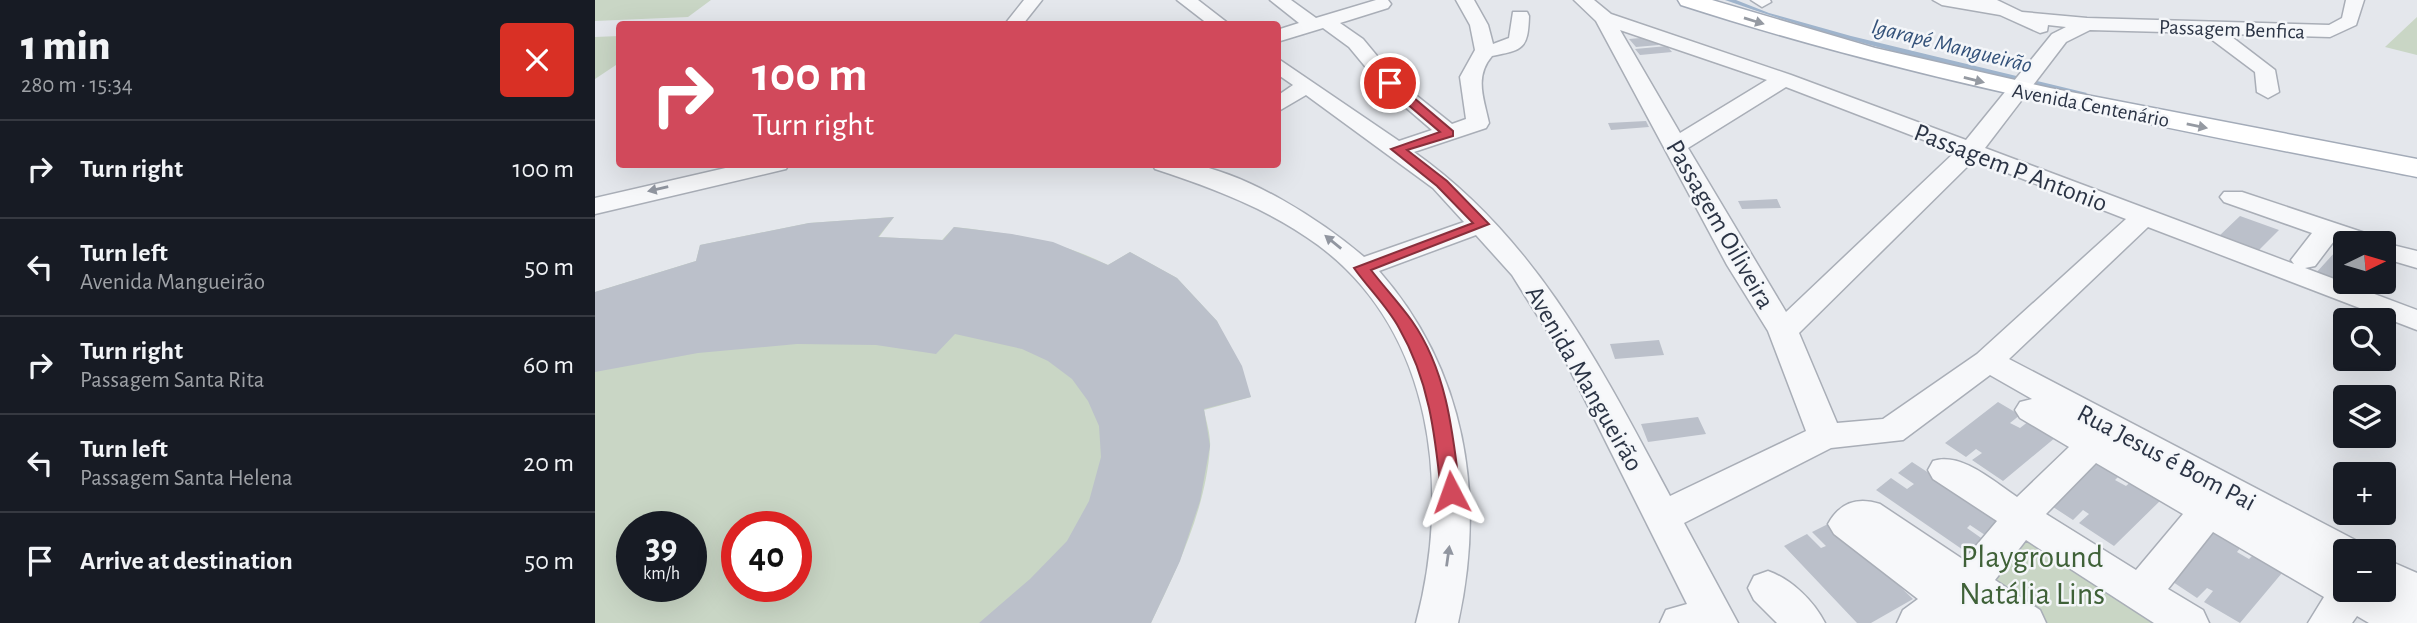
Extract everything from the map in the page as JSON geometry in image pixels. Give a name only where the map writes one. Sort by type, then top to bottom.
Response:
[{"type":"main road","name":"Avenida Centenário","points":[[1689,0],[1854,51],[2408,155]]},
{"type":"main road","name":"Avenida Centenário","points":[[1760,1],[2024,81]]},
{"type":"street","points":[[1016,21],[1033,0]]},
{"type":"street","points":[[1038,21],[1053,0]]},
{"type":"street","points":[[1186,0],[1216,21]]},
{"type":"street","points":[[1279,0],[1356,43],[1390,83],[1449,133]]},
{"type":"street","points":[[1465,0],[1479,26],[1485,51]]},
{"type":"street","points":[[1583,0],[1604,18]]},
{"type":"street","points":[[1783,331],[1971,150],[2059,38],[2024,17],[1942,0]]},
{"type":"street","points":[[1982,0],[2000,10]]},
{"type":"street","name":"Passagem Benfica","points":[[2024,17],[2087,24],[2330,31],[2346,27],[2353,20],[2355,0]]},
{"type":"street","points":[[1281,35],[1380,2],[1386,25]]},
{"type":"street","points":[[1398,149],[1478,122],[1470,86],[1472,64],[1485,51],[1512,46],[1520,39],[1520,16]]},
{"type":"street","name":"Passagem P Antonio","points":[[1604,18],[1784,79],[2143,218],[2415,306]]},
{"type":"street","name":"Passagem Oiliveira","points":[[1604,18],[1677,145],[1741,265],[1783,331],[1825,436]]},
{"type":"street","name":"Passagem Benfica","points":[[2059,38],[2087,24]]},
{"type":"street","points":[[2208,28],[2265,70],[2269,92]]},
{"type":"street","name":"Avenida Mangueirão","points":[[1281,67],[1442,183],[1523,270],[1580,358],[1662,517],[1704,621]]},
{"type":"street","points":[[1677,145],[1784,79]]},
{"type":"street","points":[[1281,103],[1307,85]]},
{"type":"street","points":[[595,206],[760,168]]},
{"type":"street","points":[[1206,169],[1317,230],[1361,268],[1406,324],[1427,366],[1442,415],[1450,471],[1451,535],[1437,623]]},
{"type":"street","points":[[2232,197],[2333,232]]},
{"type":"street","points":[[1662,517],[1825,436],[1891,431],[1988,360],[2143,218]]},
{"type":"street","points":[[1361,268],[1482,224]]},
{"type":"street","points":[[2305,260],[2328,230]]},
{"type":"street","points":[[2396,253],[2417,260]]},
{"type":"street","name":"Rua Jesus é Bom Pai","points":[[1988,360],[2333,576]]},
{"type":"street","points":[[2032,410],[2333,578]]},
{"type":"street","points":[[1918,623],[1959,590],[2035,501],[2092,445]]},
{"type":"street","points":[[1946,470],[2188,623]]},
{"type":"street","points":[[2141,593],[2209,510]]},
{"type":"street","points":[[1768,588],[1804,623]]},
{"type":"street","points":[[1959,590],[1979,623]]},
{"type":"street","points":[[1959,590],[2025,623]]},
{"type":"street","name":"Rua Jesus é Bom Pai","points":[[2396,590],[2417,592]]},
{"type":"street","points":[[2373,602],[2405,623]]},
{"type":"green space","points":[[595,0],[711,0],[688,17],[595,21]]},
{"type":"green space","points":[[2417,17],[2417,55],[2385,47]]},
{"type":"green space","points":[[616,36],[616,65],[595,79],[595,37]]},
{"type":"green space","points":[[894,217],[879,237],[942,240],[954,227],[974,229],[1014,235],[1071,249],[1108,265],[1130,252],[1177,278],[1217,321],[1251,397],[1204,410],[1210,442],[1203,493],[1189,538],[1151,623],[595,623],[595,292],[696,261],[700,245],[809,223]]},
{"type":"green space","name":"Playground Natália Lins","points":[[2023,518],[2188,623],[2025,623],[1970,582]]},
{"type":"water","points":[[1725,0],[1736,0],[1769,13],[1851,36],[2087,93],[2083,96],[1902,54]]},
{"type":"building","points":[[1652,37],[1659,45],[1636,47],[1629,39]]},
{"type":"building","points":[[1667,46],[1672,52],[1640,55],[1635,49]]},
{"type":"building","points":[[1646,121],[1649,127],[1611,130],[1608,123]]},
{"type":"building","points":[[1777,199],[1781,208],[1742,209],[1738,201]]},
{"type":"building","points":[[2240,216],[2279,230],[2257,252],[2218,237]]},
{"type":"building","points":[[894,217],[878,237],[943,240],[954,227],[1053,242],[1108,265],[1130,252],[1177,278],[1217,321],[1242,366],[1251,397],[1204,409],[1210,446],[1200,501],[1180,561],[1151,623],[979,623],[1030,579],[1067,541],[1089,501],[1101,457],[1099,426],[1088,401],[1072,379],[1048,361],[1022,349],[955,334],[936,354],[876,345],[797,344],[698,353],[595,372],[595,292],[696,261],[700,245],[809,223]]},
{"type":"building","points":[[2333,254],[2333,281],[2315,274]]},
{"type":"building","points":[[1659,340],[1664,355],[1615,359],[1610,344]]},
{"type":"building","points":[[1998,402],[2020,415],[2010,423],[2020,428],[2029,421],[2056,437],[2003,481],[1972,460],[1982,453],[1976,449],[1966,457],[1945,443]]},
{"type":"building","points":[[1698,417],[1706,434],[1648,442],[1641,424]]},
{"type":"building","points":[[2099,456],[2124,471],[2115,480],[2126,486],[2135,478],[2165,496],[2114,546],[2079,523],[2089,514],[2083,510],[2073,520],[2047,503]]},
{"type":"building","points":[[1912,462],[2004,522],[1988,537],[1970,525],[1967,528],[1984,540],[1969,554],[1876,490],[1891,478],[1907,489],[1914,484],[1898,473]]},
{"type":"building","points":[[1832,522],[1913,599],[1871,623],[1857,623],[1784,546],[1807,534],[1821,548],[1826,546],[1812,532]]},
{"type":"building","points":[[2217,525],[2245,542],[2237,552],[2249,559],[2258,550],[2287,567],[2240,623],[2204,602],[2213,591],[2207,588],[2197,598],[2167,578]]},
{"type":"route","points":[[1390,83],[1449,133],[1398,149],[1442,183],[1482,224],[1361,268],[1380,288],[1406,324],[1427,366],[1442,415],[1451,492]]},
{"type":"water label","name":"Igarapé Mangueirão","points":[[1952,45]]}]
